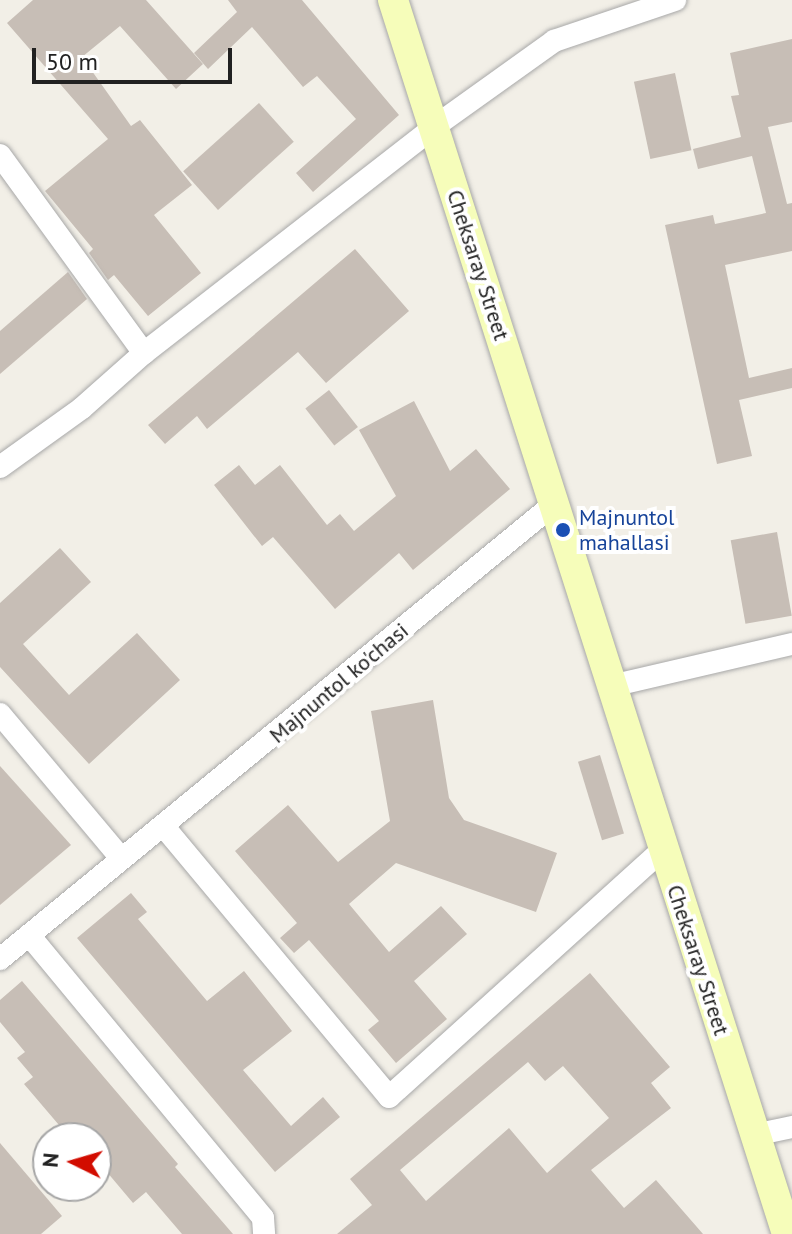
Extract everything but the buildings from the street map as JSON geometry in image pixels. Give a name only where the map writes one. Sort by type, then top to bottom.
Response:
[{"type":"street","name":"Cheksaray Street","points":[[393,0],[787,1234]]},
{"type":"street","points":[[0,467],[82,408],[144,353],[434,127],[554,41],[675,0]]},
{"type":"street","points":[[0,155],[144,353]]},
{"type":"street","name":"Majnuntol ko'chasi","points":[[0,959],[121,858],[165,828],[554,504]]},
{"type":"street","points":[[611,686],[792,644]]},
{"type":"street","points":[[0,714],[121,858]]},
{"type":"street","points":[[165,828],[389,1097],[662,850]]},
{"type":"street","points":[[29,935],[263,1218],[264,1234]]},
{"type":"street","points":[[754,1135],[792,1127]]},
{"type":"place","name":"Majnuntol mahallasi","points":[[563,530]]}]
